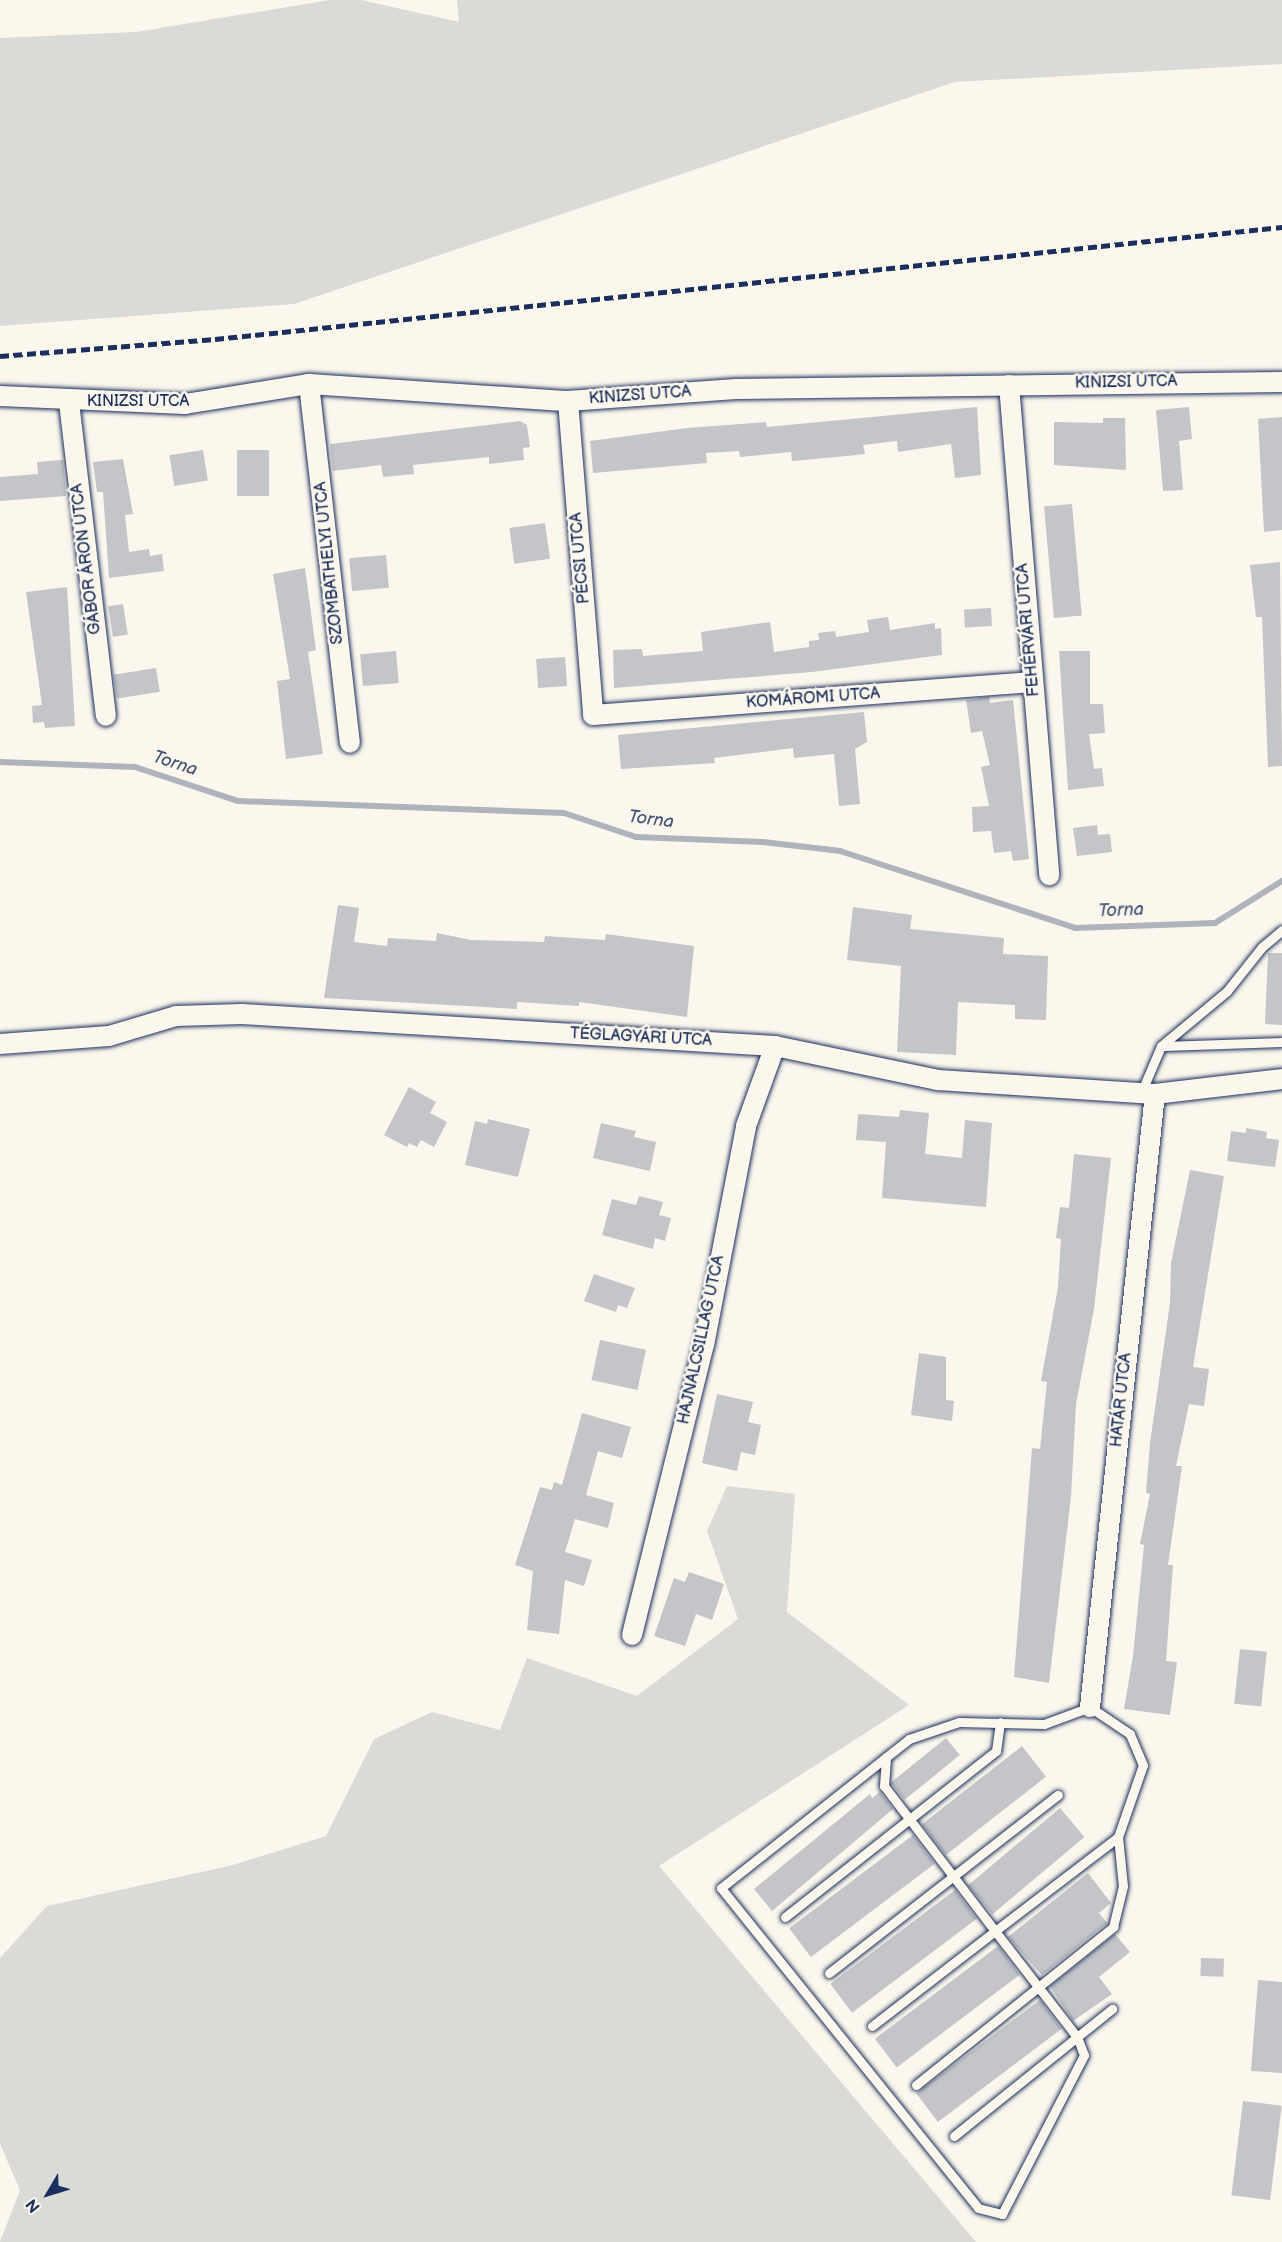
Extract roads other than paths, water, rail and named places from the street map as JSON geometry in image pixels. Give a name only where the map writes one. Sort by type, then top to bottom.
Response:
[{"type":"street","name":"KINIZSI UTCA","points":[[0,396],[69,402],[185,404],[309,384],[568,401],[736,389],[1282,382]]},
{"type":"street","name":"SZOMBATHELYI UTCA","points":[[309,384],[350,743]]},
{"type":"street","name":"FEHÉRVÁRI UTCA","points":[[1009,385],[1049,875]]},
{"type":"street","name":"PÉCSI UTCA","points":[[568,401],[593,715]]},
{"type":"street","name":"GÁBOR ÁRON UTCA","points":[[69,402],[106,716]]},
{"type":"street","name":"KOMÁROMI UTCA","points":[[593,715],[1033,682]]},
{"type":"street","name":"TÉGLAGYÁRI UTCA","points":[[0,1044],[109,1036],[176,1016],[242,1014],[775,1046],[938,1080],[1148,1093],[1282,1079]]},
{"type":"street","name":"HAJNALCSILLAG UTCA","points":[[632,1635],[704,1345],[746,1126],[775,1046]]},
{"type":"street","name":"HATÁR UTCA","points":[[1090,1707],[1148,1093]]},
{"type":"lane","points":[[1148,1093],[1161,1046],[1227,991],[1262,947],[1282,930]]},
{"type":"lane","points":[[1161,1046],[1282,1042]]},
{"type":"lane","points":[[886,1757],[884,1786],[910,1819],[995,1931],[1038,1987],[1077,2037],[1084,2055],[1002,2214],[978,2208],[720,1888],[886,1757],[909,1739],[959,1722],[1044,1724],[1090,1707],[1130,1734],[1143,1765],[1118,1837],[1123,1886],[1113,1927],[1038,1987],[916,2085]]},
{"type":"lane","points":[[785,1917],[996,1751],[1000,1722]]},
{"type":"lane","points":[[829,1973],[1058,1795]]},
{"type":"lane","points":[[872,2026],[1118,1837]]},
{"type":"lane","points":[[954,2136],[1112,2009]]},
{"type":"waterway","name":"Torna","points":[[0,762],[135,767],[238,801],[564,813],[636,837],[763,842],[840,851],[1075,928],[1215,923],[1282,881]]},
{"type":"railway","points":[[0,356],[215,339],[1282,227]]}]
